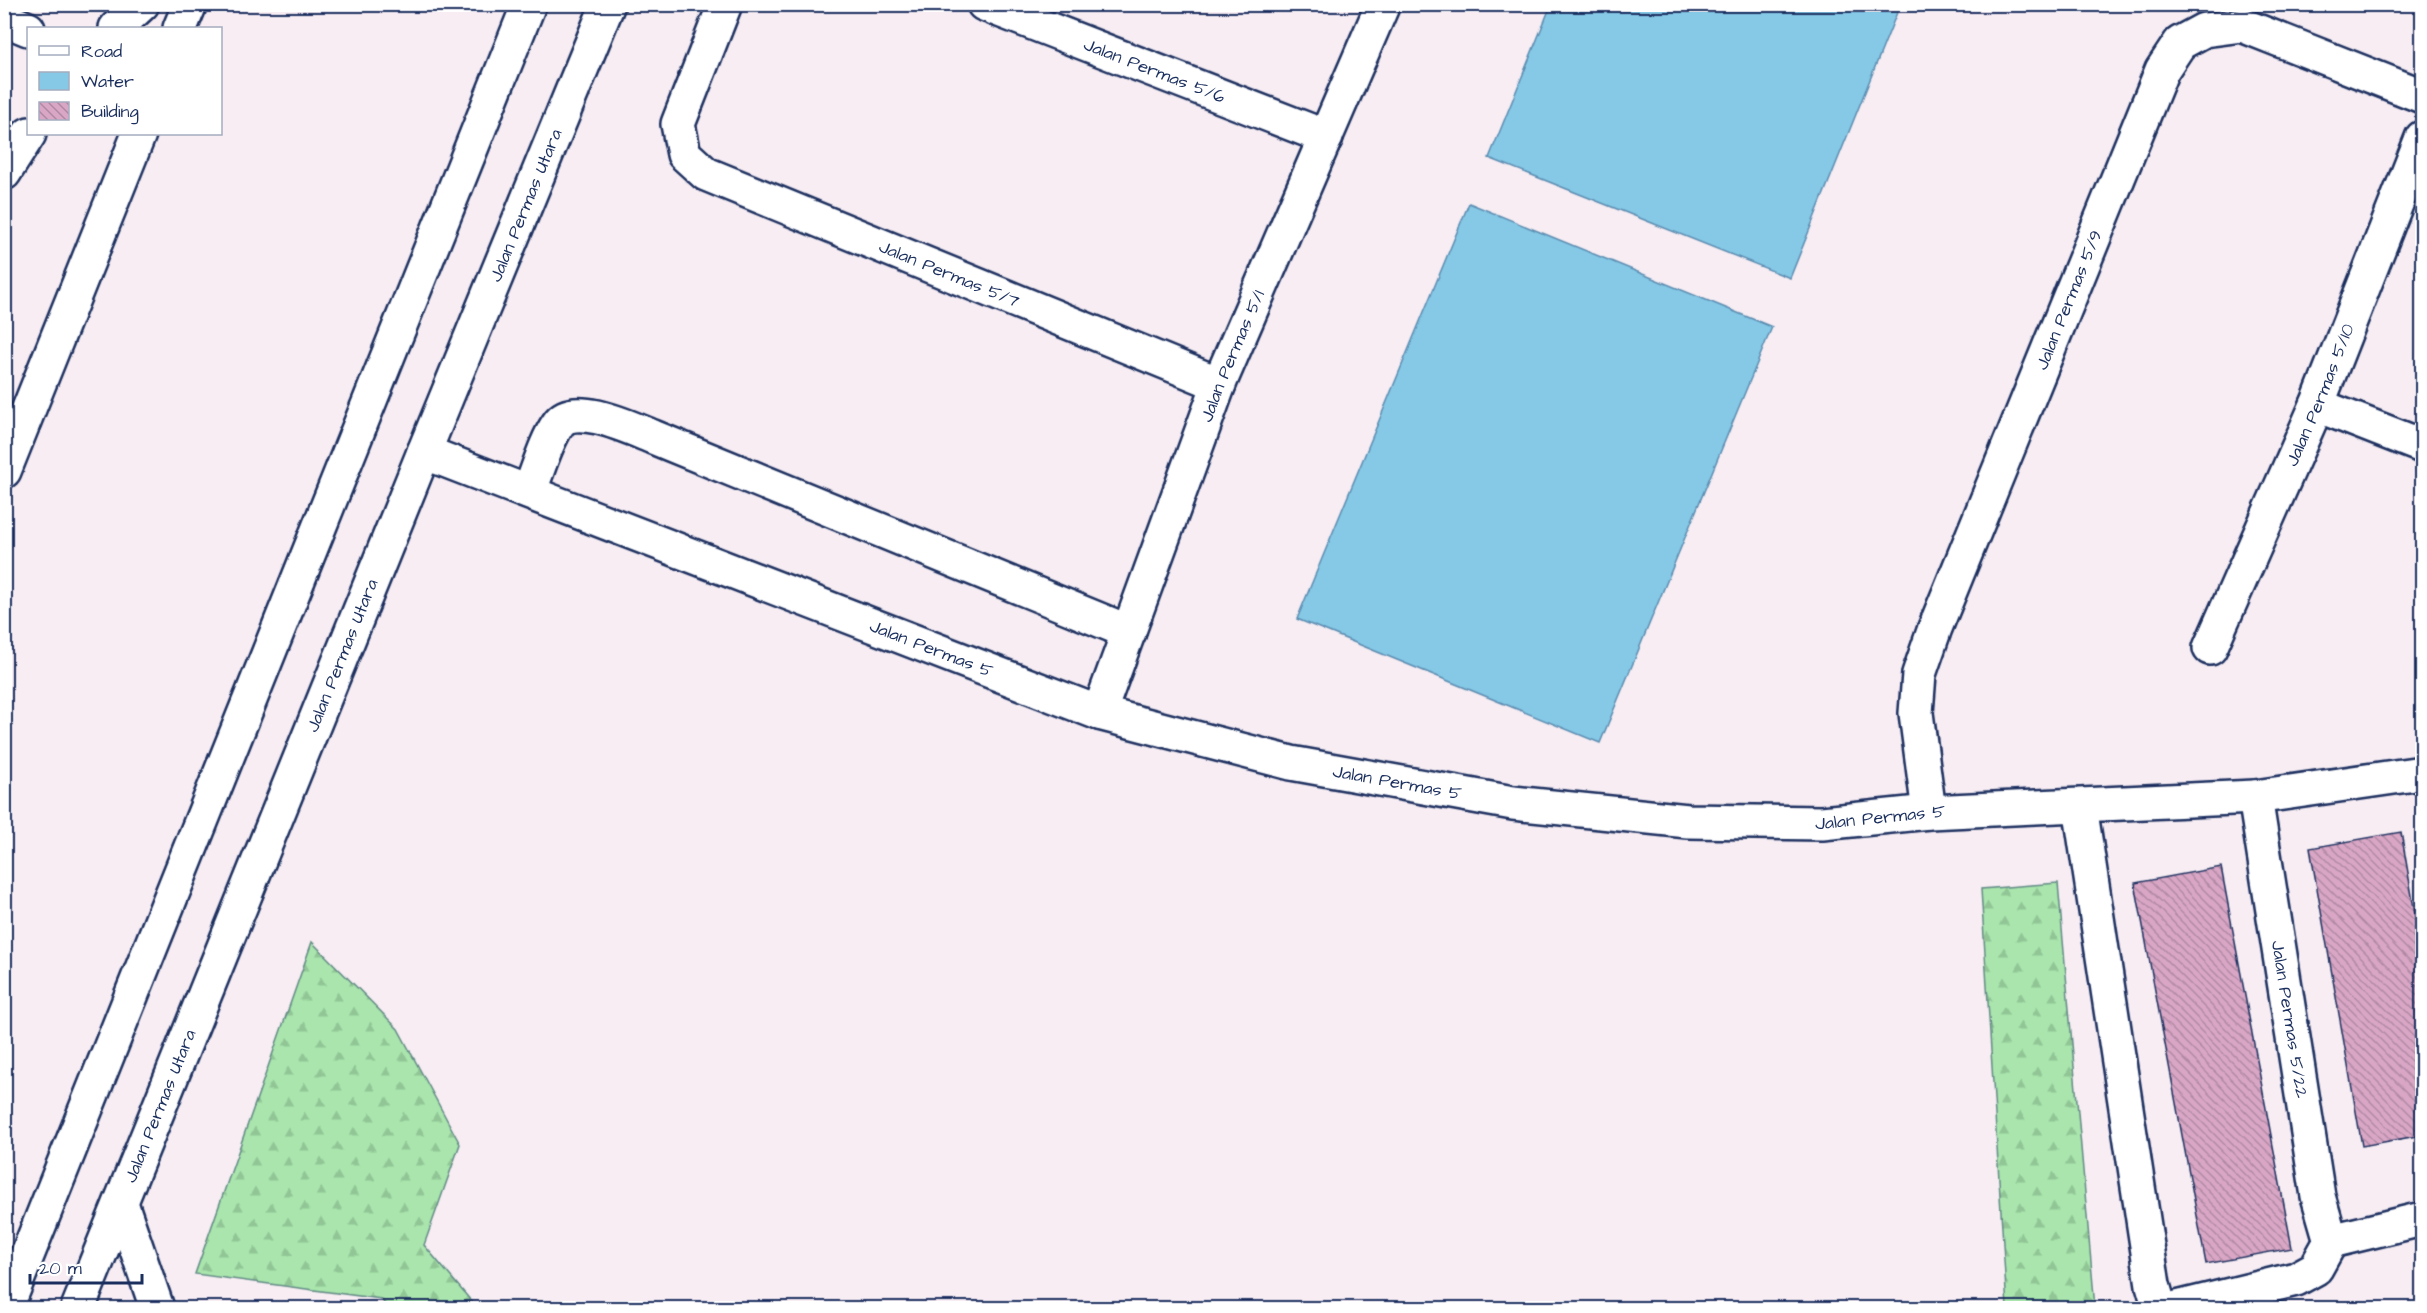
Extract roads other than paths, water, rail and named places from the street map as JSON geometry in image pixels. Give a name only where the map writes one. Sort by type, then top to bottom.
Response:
[{"type":"street","points":[[117,27],[142,4]]},
{"type":"street","points":[[180,27],[190,4]]},
{"type":"street","points":[[6,1308],[529,4]]},
{"type":"street","name":"Jalan Permas Utara","points":[[78,1308],[608,4]]},
{"type":"street","name":"Jalan Permas 5/7","points":[[725,4],[678,124],[684,154],[706,174],[1219,384]]},
{"type":"street","name":"Jalan Permas 5/6","points":[[984,4],[1326,137]]},
{"type":"street","name":"Jalan Permas 5/1","points":[[1099,713],[1219,384],[1383,4]]},
{"type":"street","points":[[4,19],[27,28]]},
{"type":"street","name":"Jalan Permas 5/9","points":[[1929,812],[1916,713],[1922,664],[1935,627],[2162,70],[2180,43],[2204,30],[2242,25],[2422,96]]},
{"type":"street","points":[[4,173],[28,135]]},
{"type":"street","points":[[4,471],[139,135]]},
{"type":"street","name":"Jalan Permas 5/10","points":[[2210,648],[2318,405],[2422,138]]},
{"type":"street","points":[[2318,405],[2422,446]]},
{"type":"street","points":[[529,492],[558,422],[569,415],[593,416],[653,437],[1129,633]]},
{"type":"street","name":"Jalan Permas 5","points":[[424,452],[1099,713],[1291,763],[1513,803],[1688,821],[1822,823],[1929,812],[2255,797],[2422,773]]},
{"type":"street","name":"Jalan Permas 5/22","points":[[2255,797],[2318,1196],[2331,1242]]},
{"type":"street","points":[[2080,806],[2153,1285],[2158,1302],[2164,1308]]},
{"type":"street","points":[[121,1203],[157,1308]]},
{"type":"street","points":[[2177,1308],[2295,1279],[2316,1268],[2331,1242],[2422,1219]]},
{"type":"water","points":[[1551,5],[1900,5],[1790,278],[1489,158]]},
{"type":"water","points":[[1469,203],[1772,327],[1600,743],[1297,619]]}]
